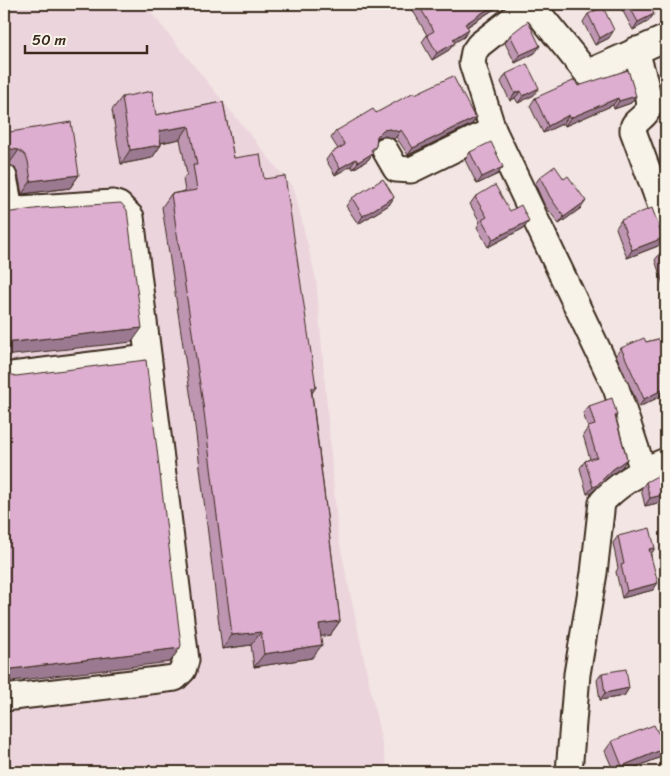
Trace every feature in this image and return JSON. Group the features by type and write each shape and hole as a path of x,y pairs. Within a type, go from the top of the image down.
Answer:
{"street":[{"path":"643,470 616,388 493,130 472,63 474,52 484,42 531,4 587,73 666,38"},
{"path":"636,50 649,102 646,114 634,124 633,131 666,220"},
{"path":"385,150 396,169 410,170 493,130"},
{"path":"4,178 7,210 113,203 126,210 130,218 185,665 179,675 174,678 4,698"},
{"path":"4,376 148,358"},
{"path":"569,772 577,674 594,573 602,502 609,494 643,470 666,461"}],"shaded area":[{"path":"4,4 48,4 53,9 62,4 144,4 294,189 316,279 338,536 388,772 4,772"}],"building":[{"path":"418,4 496,4 465,24 469,29 453,39 455,43 437,53 427,35 434,31"},
{"path":"628,4 649,4 654,14 638,22"},
{"path":"603,7 614,30 600,38 588,14"},
{"path":"528,21 540,46 520,55 510,35"},
{"path":"527,64 539,88 523,96 521,91 515,93 506,74"},
{"path":"628,70 636,96 619,101 618,98 570,118 569,115 548,126 535,98 575,80 578,86"},
{"path":"453,76 474,116 476,115 477,117 413,148 401,130 399,132 390,129 383,130 377,136 376,146 371,150 373,153 358,162 356,159 340,168 331,153 345,145 336,131 373,109 376,113 414,92 415,94"},
{"path":"152,91 156,115 223,102 234,158 260,154 264,179 285,176 316,387 311,388 340,621 319,624 322,645 264,654 261,632 232,635 203,404 171,194 197,190 193,165 197,165 189,126 159,131 161,145 130,150 122,97"},
{"path":"71,122 79,175 31,181 28,161 25,155 19,150 11,149 4,153 4,133"},
{"path":"491,142 503,167 482,177 470,152"},
{"path":"555,166 564,179 568,176 586,201 564,217 550,197 540,177"},
{"path":"383,179 394,197 363,216 352,198"},
{"path":"495,185 510,211 521,205 529,221 493,239 482,220 487,217 475,197"},
{"path":"121,203 127,210 142,328 4,343 4,213 42,208"},
{"path":"652,208 663,238 632,250 621,220"},
{"path":"666,251 666,272 660,253"},
{"path":"666,337 666,375 663,376 666,388 644,399 621,348 644,338 646,342"},
{"path":"146,360 180,648 4,670 4,373 16,376"},
{"path":"612,398 627,459 593,487 585,461 597,457 588,427 595,425 589,406"},
{"path":"659,475 660,478 666,476 666,494 650,498 646,482"},
{"path":"650,528 655,548 649,549 658,583 627,591 621,565 624,564 618,536"},
{"path":"626,669 629,688 605,693 602,673"},
{"path":"654,725 658,733 666,728 666,748 622,766 612,741"}]}
